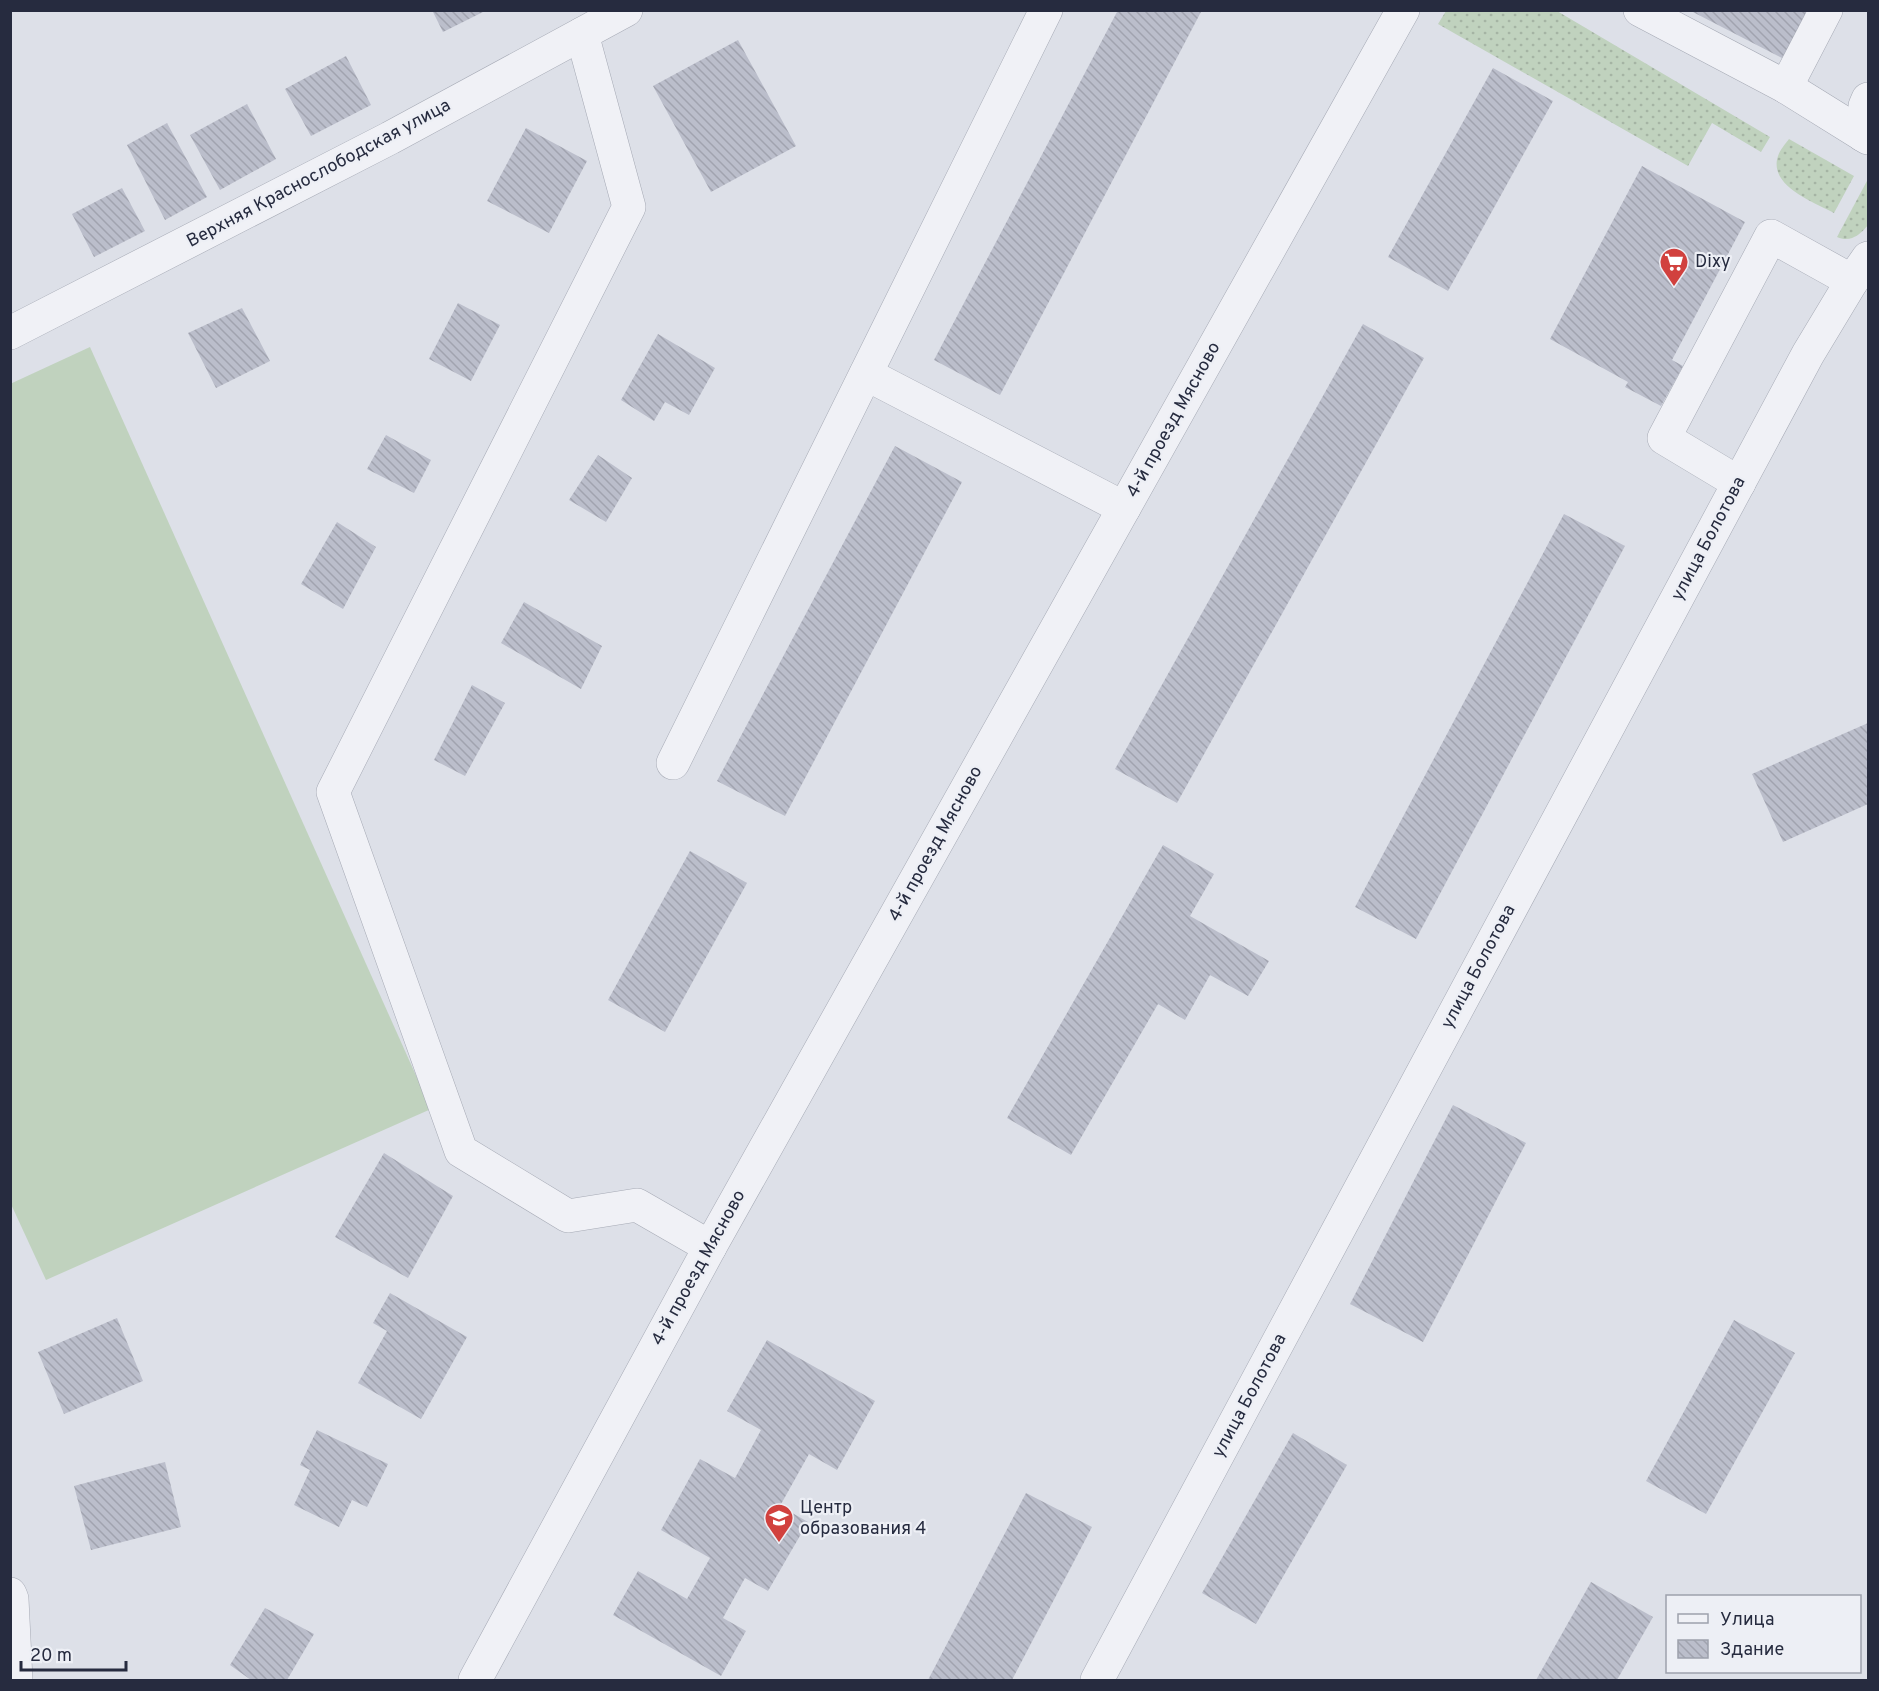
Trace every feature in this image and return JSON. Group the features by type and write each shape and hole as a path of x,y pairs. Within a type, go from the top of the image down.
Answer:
{"street":[{"name":"Верхняя Краснослободская улица","path":"10,333 380,144 626,10"},
{"path":"673,764 1046,10"},
{"name":"4-й проезд Мясново","path":"475,1680 710,1246 1403,10"},
{"path":"1640,10 1786,87 1866,136"},
{"path":"1786,87 1826,10"},
{"path":"582,34 629,207 333,792 461,1151 568,1215 637,1204 710,1246"},
{"path":"1866,136 1865,106 1869,99"},
{"path":"1739,483 1664,438 1772,236 1861,269"},
{"name":"улица Болотова","path":"1097,1680 1808,354 1861,269"},
{"path":"866,374 1124,508"},
{"path":"10,1594 16,1680"}],"green space":[{"path":"1446,11 1557,11 1770,137 1761,152 1712,123 1688,166 1438,24"},
{"path":"1789,139 1854,176 1834,213 1795,192 1780,176 1777,167 1778,156"},
{"path":"1868,179 1868,225 1854,237 1842,239 1837,237"},
{"path":"90,347 431,1109 46,1280 10,1202 10,384"}],"building":[{"path":"432,10 487,10 443,32"},
{"path":"1118,10 1202,10 1000,395 934,360"},
{"path":"1689,10 1811,10 1786,60"},
{"path":"738,40 796,146 711,192 653,86"},
{"path":"346,56 371,105 311,136 285,89"},
{"path":"1493,68 1553,101 1448,291 1388,257"},
{"path":"247,104 276,159 220,190 190,135"},
{"path":"167,123 207,197 165,220 127,145"},
{"path":"526,128 587,161 549,233 487,201"},
{"path":"1642,166 1745,222 1672,360 1683,366 1661,406 1625,387 1628,382 1550,339"},
{"path":"122,188 145,231 94,257 72,214"},
{"path":"458,303 500,325 471,381 429,359"},
{"path":"242,308 270,361 216,388 188,333"},
{"path":"1363,324 1424,358 1177,803 1115,769"},
{"path":"658,334 715,368 689,415 665,402 654,421 621,400"},
{"path":"386,435 431,460 414,493 367,469"},
{"path":"895,446 962,482 785,816 717,781"},
{"path":"598,455 632,478 606,522 569,500"},
{"path":"1564,514 1625,546 1416,939 1355,907"},
{"path":"337,522 376,547 343,609 301,584"},
{"path":"524,602 602,646 581,689 501,643"},
{"path":"472,685 505,703 465,776 434,760"},
{"path":"1868,723 1868,804 1783,842 1752,774"},
{"path":"1163,845 1214,874 1190,916 1269,961 1248,996 1210,975 1185,1020 1158,1004 1071,1155 1007,1118"},
{"path":"690,851 747,883 665,1032 608,1000"},
{"path":"1453,1105 1526,1143 1423,1342 1350,1304"},
{"path":"384,1153 453,1196 408,1278 335,1237"},
{"path":"390,1293 467,1337 421,1419 358,1383 387,1331 373,1323"},
{"path":"117,1318 143,1381 64,1414 38,1352"},
{"path":"1734,1320 1795,1353 1706,1514 1646,1481"},
{"path":"767,1340 875,1401 837,1470 809,1454 780,1506 808,1522 768,1591 745,1578 723,1618 746,1631 721,1676 613,1615 638,1571 687,1599 710,1558 661,1530 700,1459 735,1478 761,1430 727,1411"},
{"path":"317,1430 388,1464 367,1507 352,1500 339,1527 294,1505 310,1470 300,1465"},
{"path":"1293,1433 1347,1465 1256,1624 1202,1593"},
{"path":"165,1462 181,1527 91,1550 74,1486"},
{"path":"1026,1493 1092,1527 1012,1680 928,1680"},
{"path":"1591,1582 1653,1617 1617,1680 1536,1680"},
{"path":"265,1608 314,1634 287,1680 251,1680 230,1665"}],"place":[{"name":"Dixy","path":"1674,288"},
{"name":"Центр образования 4","path":"779,1544"}]}
